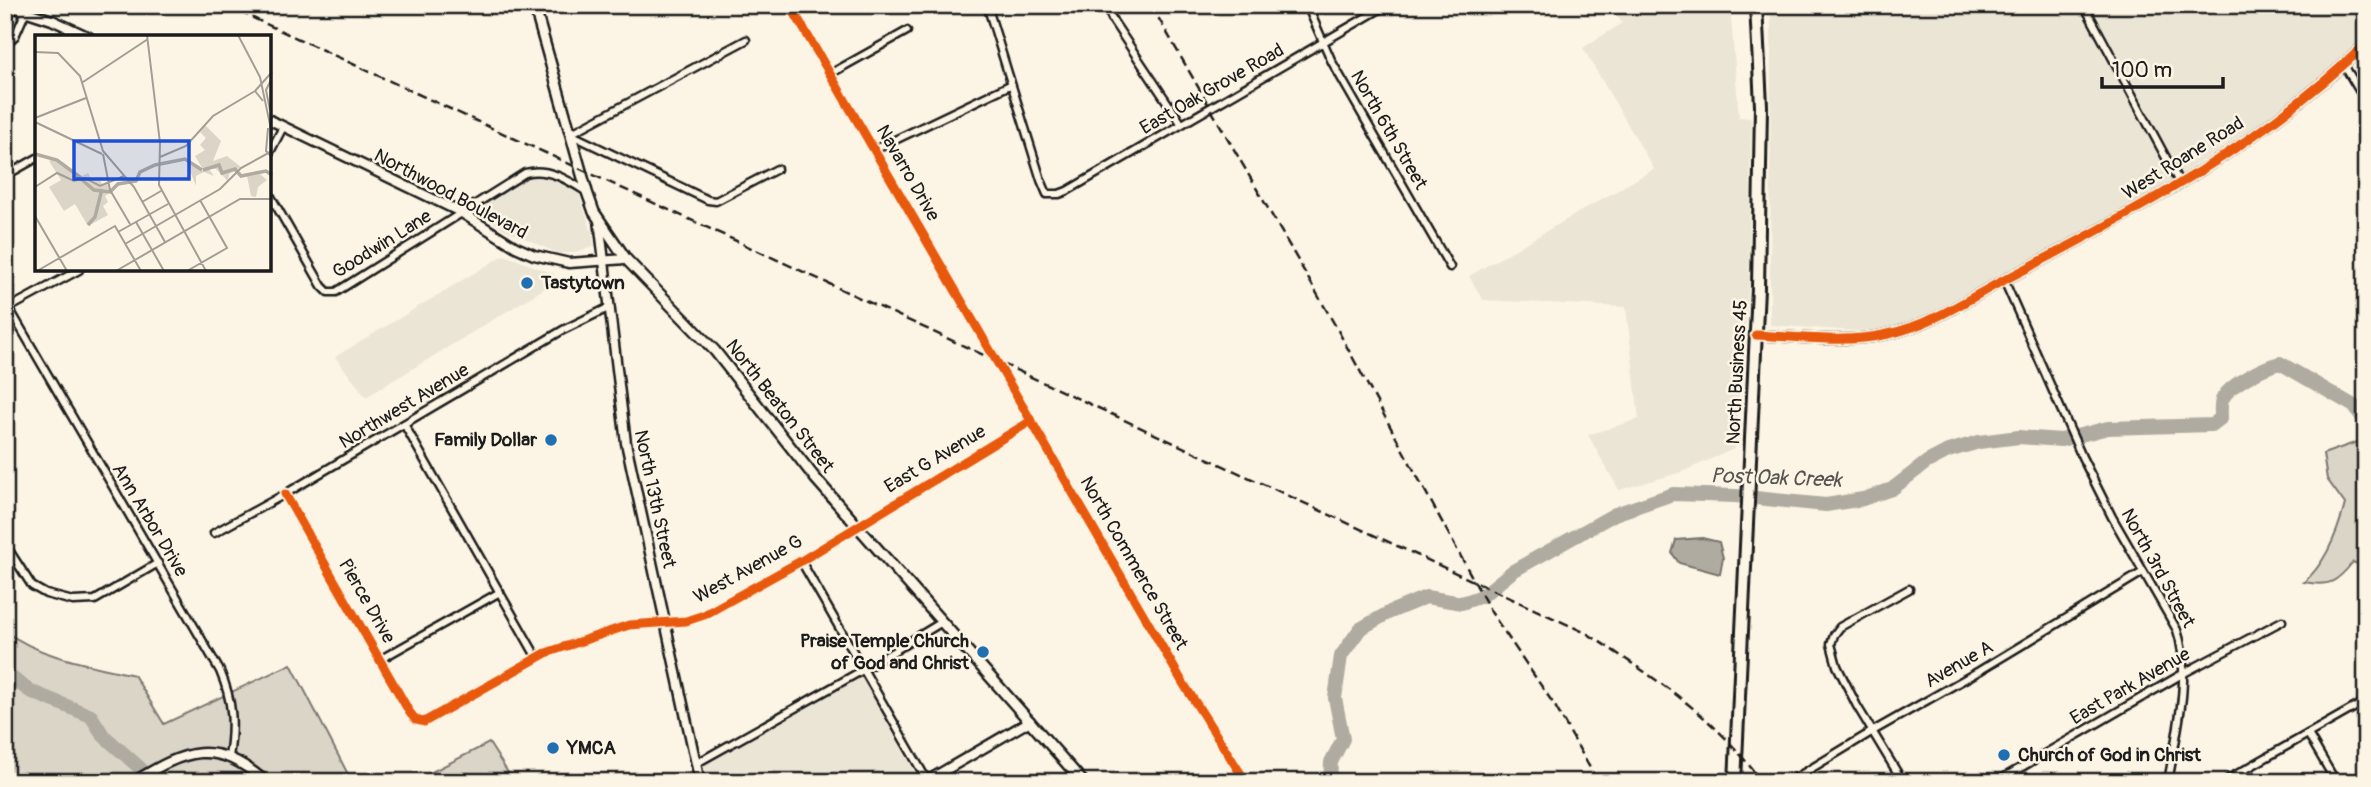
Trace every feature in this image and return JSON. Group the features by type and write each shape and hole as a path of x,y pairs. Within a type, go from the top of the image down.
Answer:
{"main road":[{"name":"North Business 45","path":"1735,782 1756,335 1761,106 1756,5"},
{"name":"North Beaton Street","path":"535,8 587,192 598,219 626,259 715,351 815,478 1083,782"}],"street":[{"path":"6,5 84,35"},
{"path":"535,8 545,5"},
{"name":"Navarro Drive","path":"790,5 995,359"},
{"path":"874,150 1010,85 987,5"},
{"path":"1106,5 1113,21 1181,123"},
{"name":"North 6th Street","path":"1307,5 1332,62 1450,268"},
{"name":"East Oak Grove Road","path":"1010,85 1043,187 1051,195 1067,191 1387,5"},
{"path":"2084,5 2179,182"},
{"path":"5,45 15,37 26,11"},
{"path":"830,74 907,31"},
{"path":"570,134 746,40"},
{"name":"West Roane Road","path":"1756,335 1848,339 1888,334 1930,321 2104,229 2179,182 2292,108 2366,44"},
{"path":"2344,65 2366,102"},
{"name":"Northwood Boulevard","path":"271,121 462,213 516,247 534,255 585,264 626,259"},
{"path":"271,150 283,127"},
{"path":"570,134 708,200 716,201 777,169"},
{"path":"5,176 35,159"},
{"name":"Goodwin Lane","path":"271,197 321,286 328,292 336,292 525,173 537,170 570,181 587,192"},
{"name":"North 13th Street","path":"598,219 626,443 700,782"},
{"path":"7,309 77,271"},
{"name":"North 3rd Street","path":"2004,280 2082,457 2182,643 2184,673 2168,782"},
{"name":"Northwest Avenue","path":"214,533 285,495 563,330 610,306"},
{"name":"Ann Arbor Drive","path":"7,309 220,671 231,699 233,731 229,758"},
{"name":"North Commerce Street","path":"995,359 1183,683 1246,782"},
{"name":"East G Avenue","path":"857,527 1031,421"},
{"path":"404,424 537,658"},
{"name":"Pierce Drive","path":"285,495 410,713 421,722"},
{"name":"West Avenue G","path":"421,722 432,719 537,658 566,645 629,625 687,621 704,615 857,527"},
{"path":"5,544 32,586 46,594 73,601 94,600 158,563"},
{"path":"801,561 927,781 1030,721"},
{"name":"Avenue A","path":"1789,782 2143,572"},
{"path":"1903,782 1837,666 1831,644 1840,627 1909,589"},
{"path":"381,659 500,592"},
{"name":"East Park Avenue","path":"1996,782 2184,673 2282,621"},
{"path":"696,763 863,670 942,622"},
{"path":"2223,782 2366,701"},
{"path":"2308,734 2336,782"},
{"path":"133,782 157,767 188,754 208,753 244,765 266,782"}],"shaded area":[{"path":"1609,5 1730,5 1739,117 1751,118 1749,284 1734,449 1682,472 1619,490 1588,435 1639,419 1626,307 1483,300 1469,276 1654,169 1583,48 1622,23"},
{"path":"1771,5 2366,5 2366,36 2303,95 2149,195 2060,246 1914,320 1882,329 1856,331 1770,325"},
{"path":"554,169 574,179 594,246 572,253 557,253 504,229 465,204 520,170"},
{"path":"504,255 554,274 547,287 366,397 335,357"},
{"path":"2366,439 2366,568 2353,562 2332,581 2320,584 2304,582 2312,575 2330,546 2345,504 2327,479 2323,454"},
{"path":"1702,538 1719,542 1723,558 1720,574 1679,563 1672,553 1676,540"},
{"path":"5,631 50,654 134,675 164,724 291,664 352,782 5,782"},
{"path":"861,676 918,778 912,782 707,782 704,764"},
{"path":"489,743 514,782 412,782"}],"waterway":[{"name":"Post Oak Creek","path":"1330,782 1331,762 1343,739 1335,698 1341,656 1360,629 1390,612 1426,597 1462,603 1482,596 1513,571 1615,514 1673,494 1735,496 1826,505 1863,499 1892,489 1927,462 1948,451 1979,442 2019,437 2061,440 2108,428 2212,425 2221,418 2222,400 2231,388 2265,368 2280,363 2354,406 2366,422"},
{"name":"Post Oak Creek","path":"5,673 30,691 91,716 103,735 140,768"}],"railway":[{"path":"225,5 1588,634 1682,699 1725,737 1761,782"},
{"path":"1151,5 1335,325 1491,612 1555,706 1598,782"}],"cycle path":[{"path":"790,5 1183,683 1246,782"},
{"path":"1756,335 1856,339 1904,330 1935,318 2103,228 2196,174 2284,113 2366,44"},
{"path":"285,494 410,713 416,720 424,722 546,653 629,625 686,621 704,615 801,561 1031,421"}],"place":[{"name":"Tastytown","path":"527,283"},
{"name":"Family Dollar","path":"551,440"},
{"name":"Praise Temple Church of God and Christ","path":"983,652"},
{"name":"YMCA","path":"553,748"},
{"name":"Church of God in Christ","path":"2004,755"}]}
